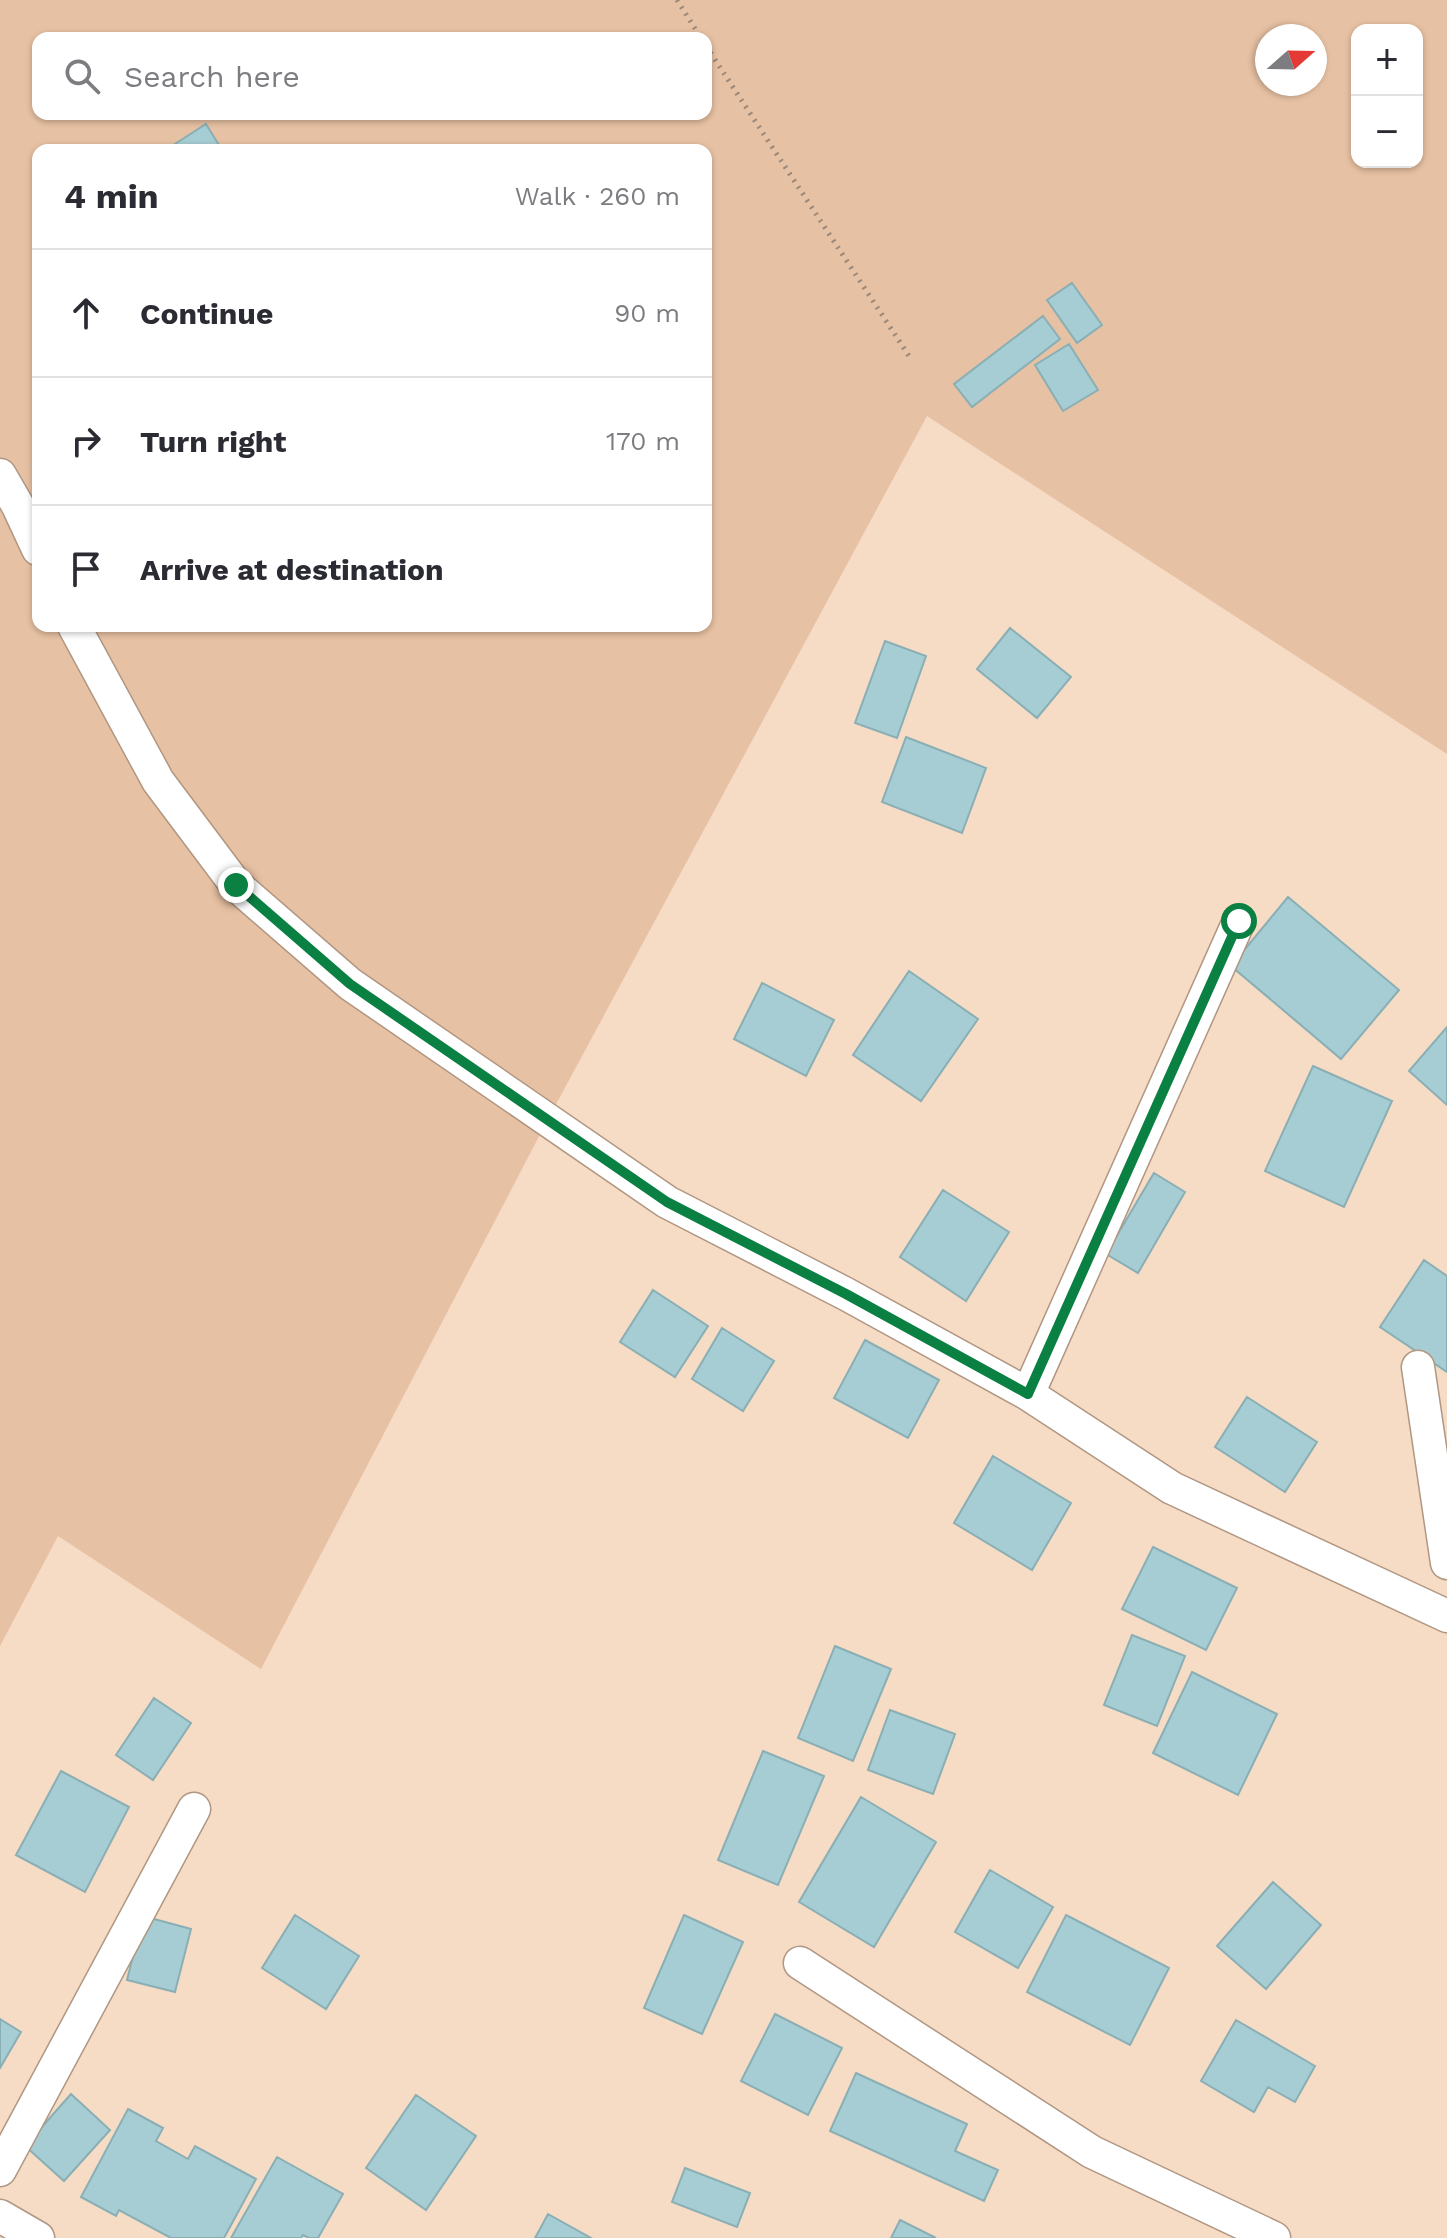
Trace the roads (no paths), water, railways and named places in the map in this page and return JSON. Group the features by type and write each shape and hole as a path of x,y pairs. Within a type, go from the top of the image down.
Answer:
{"street":[{"path":"0,475 32,536"},
{"path":"77,632 158,781 236,885 350,984 667,1202 846,1294 1028,1394 1172,1488 1447,1616"},
{"path":"1028,1394 1239,921"},
{"path":"1418,1367 1447,1563"},
{"path":"0,2170 194,1809"},
{"path":"800,1963 1092,2152 1274,2238"},
{"path":"0,2216 38,2238"}]}
